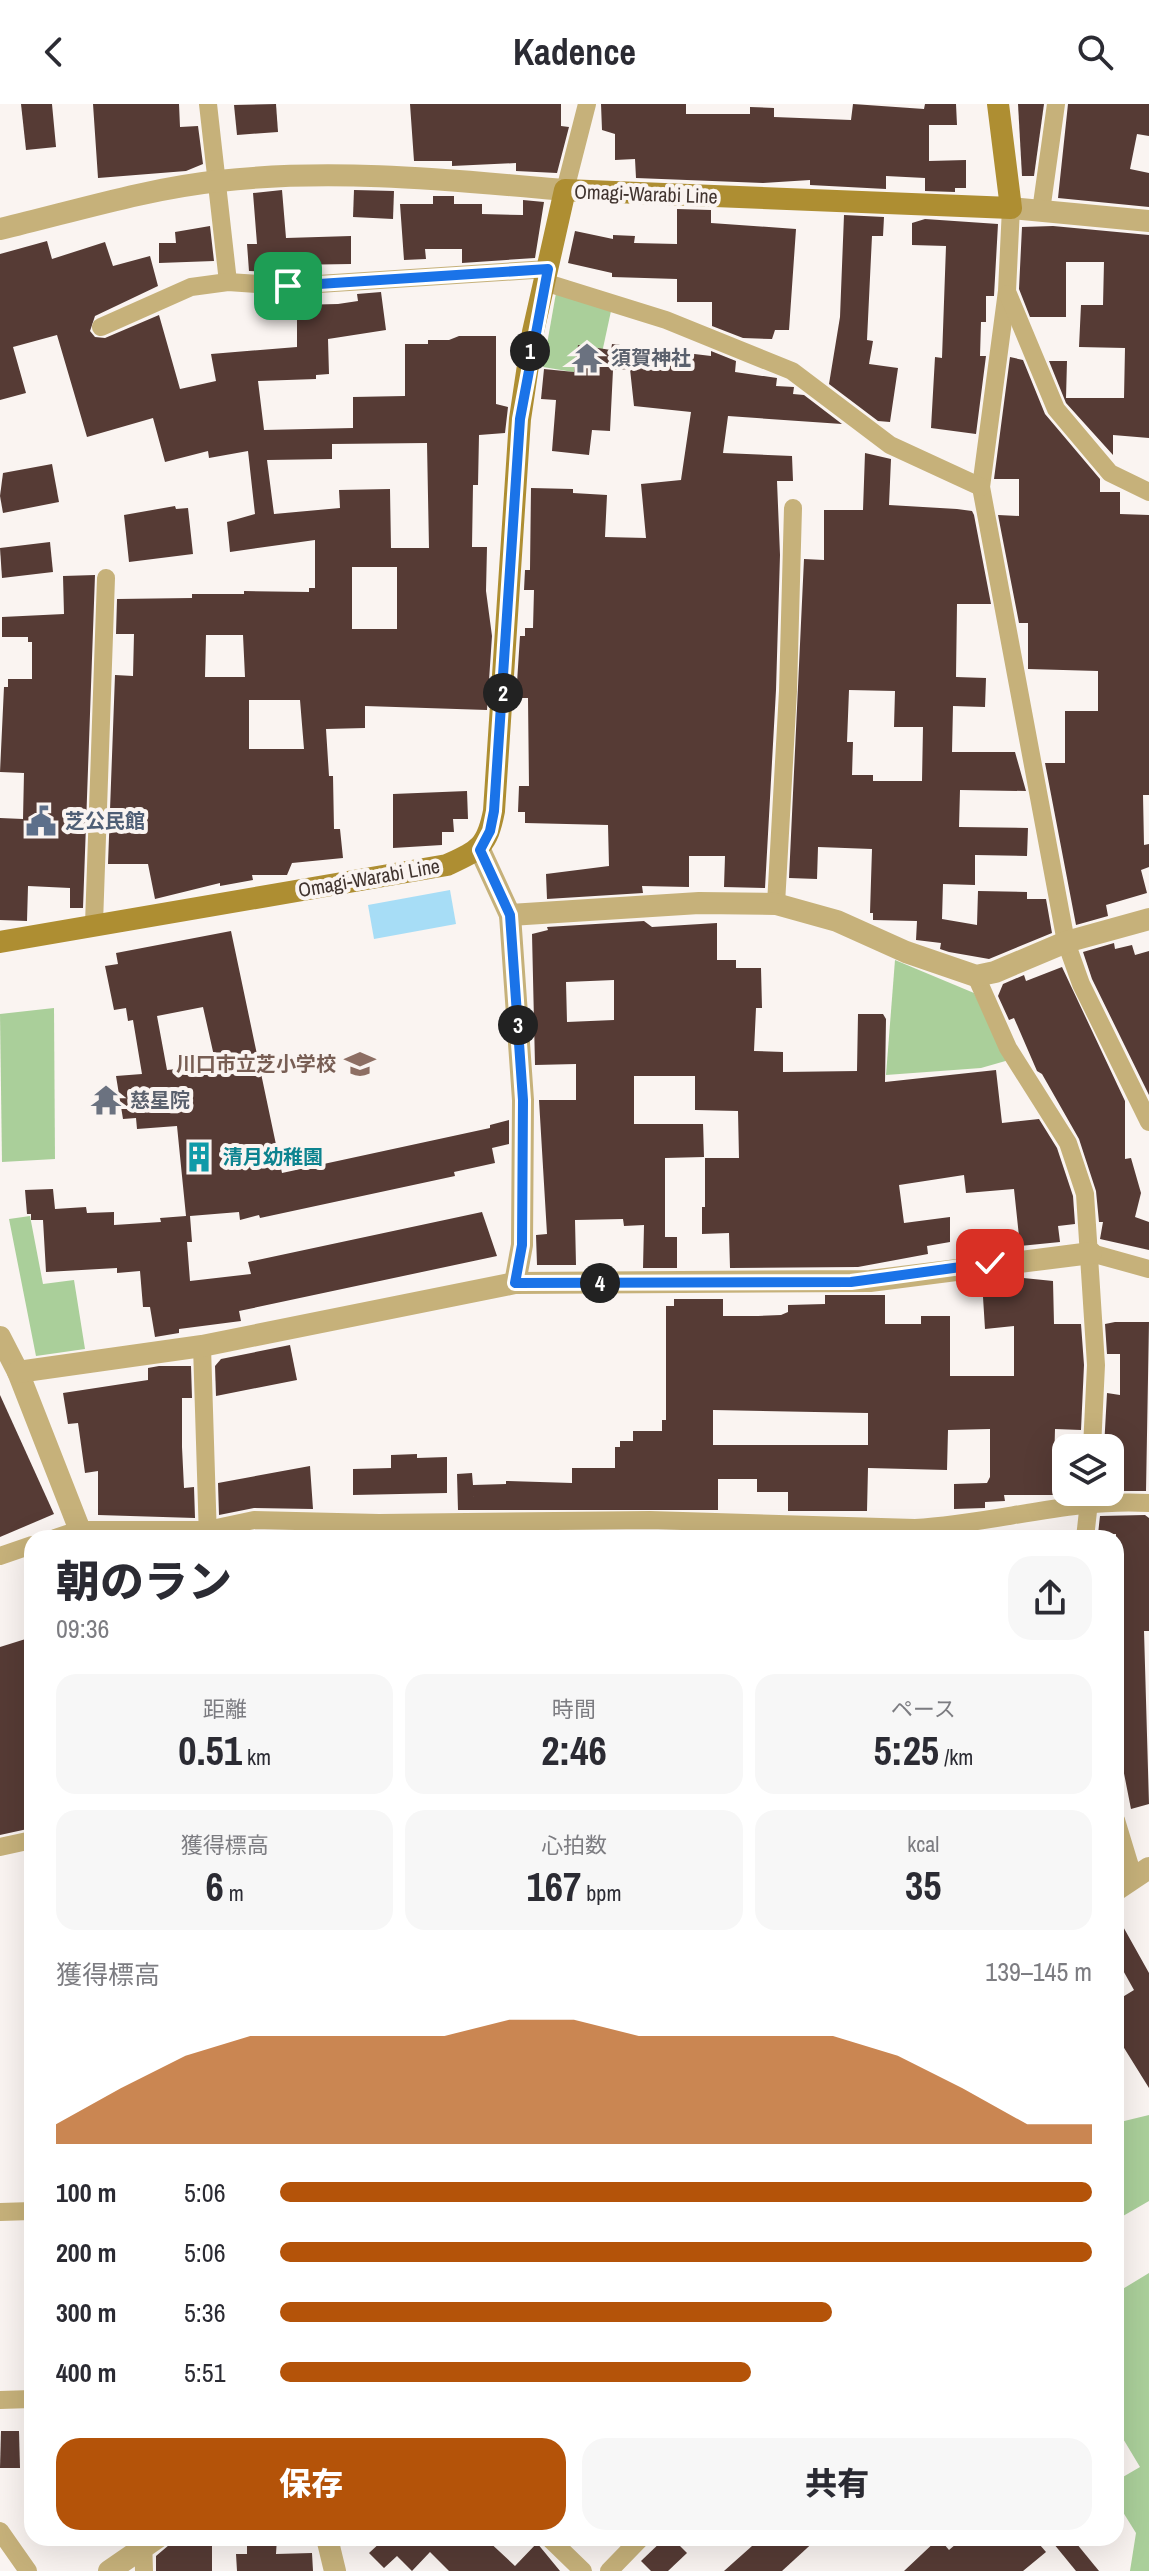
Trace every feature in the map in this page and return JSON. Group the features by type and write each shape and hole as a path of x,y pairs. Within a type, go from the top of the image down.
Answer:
{"main road":[{"path":"998,104 1011,208"},
{"name":"Omagi-Warabi Line","path":"0,942 447,865 480,850 490,831 494,811 520,419 565,190 1011,208"}],"street":[{"path":"208,104 228,282"},
{"path":"0,229 165,189 284,175 373,176 565,190 587,104"},
{"path":"1041,211 1056,104"},
{"path":"1149,221 1011,208 1007,291 981,487 1066,942 1081,984 1149,1122"},
{"path":"101,327 191,287 228,282 288,286 546,276 792,371 890,445 981,487"},
{"path":"1007,291 1056,409 1110,473 1149,492"},
{"path":"776,904 788,691 793,508"},
{"path":"94,924 106,578"},
{"path":"480,850 510,915 523,1100 522,1245 515,1283"},
{"path":"510,915 699,903 776,904 837,921 906,952 976,976 995,972 1066,942 1149,919"},
{"path":"976,976 1008,1048 1068,1143 1085,1194 1096,1365 1093,1434"},
{"path":"18,1372 202,1346 515,1283 870,1281 1091,1253 1149,1269"},
{"path":"0,1337 18,1372 79,1530"},
{"path":"202,1346 207,1530"},
{"path":"1124,1501 1149,1503"},
{"path":"821,1530 951,1526 1052,1505"},
{"path":"1086,1530 1087,1506"},
{"path":"220,1530 254,1520 369,1530"},
{"path":"405,1530 650,1520 775,1530"},
{"path":"0,1556 24,1548"},
{"path":"0,1847 24,1842"},
{"path":"1124,1847 1133,1878"},
{"path":"0,2212 24,2211"},
{"path":"0,2400 24,2399"},
{"path":"0,2531 28,2571"},
{"path":"109,2571 142,2546"},
{"path":"144,2571 147,2546"},
{"path":"329,2546 335,2571"},
{"path":"557,2546 583,2571"},
{"path":"609,2571 633,2546"}],"green space":[{"path":"556,293 611,311 597,376 543,367"},
{"path":"895,960 974,993 1009,1060 981,1068 886,1075"},
{"path":"54,1008 55,1159 2,1162 0,1014"},
{"path":"30,1216 43,1284 74,1280 85,1349 36,1356 9,1219"},
{"path":"1149,2115 1149,2201 1124,2215 1124,2121"},
{"path":"1149,2273 1149,2571 1130,2571 1136,2533 1124,2514 1124,2476 1140,2467 1124,2440 1124,2288"}],"water":[{"path":"450,890 456,924 374,939 368,905"}],"building":[{"path":"21,104 52,104 56,147 26,150"},
{"path":"93,104 179,104 180,127 198,126 203,164 186,171 98,178"},
{"path":"276,104 278,132 237,135 234,105"},
{"path":"410,104 561,104 561,126 569,127 557,173 516,171 516,163 452,166 452,161 414,161"},
{"path":"601,104 686,104 686,114 750,114 750,107 774,108 774,117 851,120 853,104 924,109 925,104 956,104 957,125 929,125 929,161 966,160 966,188 955,188 955,192 925,191 925,178 886,176 886,189 810,185 810,180 763,183 636,178 635,159 615,160 615,134 602,130"},
{"path":"1018,104 1044,104 1034,176 1022,176"},
{"path":"1068,104 1149,104 1149,136 1137,134 1130,169 1149,173 1149,207 1058,198"},
{"path":"282,190 286,238 351,236 351,264 289,265 289,272 249,271 247,244 257,244 253,193"},
{"path":"354,190 394,191 393,219 353,217"},
{"path":"433,196 454,196 454,204 482,204 482,214 523,215 523,200 544,202 535,258 462,263 462,249 425,249 426,259 404,260 400,204 433,204"},
{"path":"677,209 711,210 711,223 796,229 789,330 775,330 772,339 743,338 712,326 712,302 677,302 677,279 612,277 612,273 568,263 575,231 613,239 613,235 635,236 634,243 677,244"},
{"path":"844,215 884,217 883,236 872,236 867,340 873,341 869,364 898,368 890,422 878,421 829,384 840,317"},
{"path":"925,219 998,224 994,296 986,296 986,322 981,322 980,356 986,356 976,434 931,428 935,357 942,358 946,246 912,245 912,223"},
{"path":"210,226 214,261 159,263 159,243 176,243 175,232"},
{"path":"1053,226 1149,235 1149,438 1113,435 1113,455 1066,403 1049,361 1067,361 1066,398 1124,398 1125,348 1079,347 1081,305 1103,305 1104,262 1066,262 1066,317 1030,317 1019,289 1022,227"},
{"path":"47,241 52,259 105,242 113,266 150,256 158,286 95,316 90,331 95,337 105,338 159,315 180,389 216,381 211,354 297,347 297,305 358,301 357,294 381,292 386,330 328,339 329,374 316,375 316,379 258,381 264,430 353,428 353,397 405,396 405,344 428,344 428,340 449,340 459,336 496,336 496,404 508,407 505,433 479,435 478,485 473,485 472,547 487,547 486,591 492,636 487,710 365,706 365,728 326,729 329,776 333,776 334,829 340,829 343,858 292,863 287,875 252,875 253,880 220,886 220,883 155,899 148,864 108,864 115,675 133,676 134,634 116,634 117,599 192,598 192,594 244,594 244,591 309,592 309,588 315,588 315,540 230,552 227,522 255,514 248,451 209,458 208,451 165,462 153,418 87,437 57,335 13,347 26,393 0,400 0,254","holes":["427,443 429,548 391,548 390,489 339,490 340,508 274,514 267,460 332,459 332,444","352,567 397,567 397,629 352,629","206,635 243,635 245,677 205,677","249,700 300,700 304,749 249,749"]},
{"path":"612,344 711,356 711,351 736,361 735,372 777,378 776,386 794,387 793,394 804,395 842,424 728,416 723,453 792,456 793,481 777,481 780,555 765,888 724,887 725,856 689,856 689,887 642,886 643,893 547,899 546,874 609,866 608,825 525,823 525,812 518,812 519,786 529,786 528,698 516,698 520,636 525,636 525,628 533,628 534,590 524,590 525,570 530,570 531,488 573,489 573,493 607,495 605,537 646,538 641,484 681,480 691,412 634,406 630,369 613,370 610,431 592,430 589,455 552,451 556,400 541,399 544,369 574,372 578,345 611,350"},
{"path":"1010,357 1023,360 1045,414 1100,479 1100,492 1120,492 1120,514 1149,515 1149,795 1143,795 1144,845 1149,844 1149,867 1141,870 1147,893 1106,905 1108,916 1076,925 1045,763 1065,763 1065,711 1098,711 1098,671 1028,669 1028,623 1019,623 998,515 1019,516 1019,479 994,479"},
{"path":"865,453 891,459 889,505 957,509 972,511 974,515 991,604 957,604 956,677 986,678 985,707 953,706 952,752 1015,752 1026,791 960,790 959,827 1028,828 1027,856 975,855 975,885 943,884 942,919 977,925 978,891 1027,892 1027,899 1046,899 1052,933 989,959 940,949 941,943 916,940 917,921 873,920 873,913 870,913 872,849 818,847 817,879 789,878 804,559 824,560 824,510 863,510","holes":["849,690 895,691 894,727 923,727 922,781 873,781 873,775 852,775 853,742 847,742"]},
{"path":"52,464 59,502 3,513 0,496 3,473"},
{"path":"175,506 176,509 188,508 193,554 129,562 124,515"},
{"path":"50,542 53,572 2,578 0,548"},
{"path":"95,575 83,908 70,908 70,888 28,886 27,921 0,920 0,818 23,819 24,773 0,772 4,687 8,687 8,679 32,679 32,642 28,642 28,637 2,637 2,617 64,614 63,576"},
{"path":"467,791 468,819 453,819 454,832 442,832 442,845 393,848 393,794"},
{"path":"644,921 652,927 717,923 717,960 736,960 736,968 761,968 762,1008 756,1008 754,1051 783,1052 783,1072 857,1071 858,1014 883,1014 886,1019 885,1082 996,1070 1002,1123 1039,1119 1057,1148 1073,1196 1075,1224 1058,1226 1060,1242 1020,1246 1014,1189 966,1193 964,1175 899,1185 904,1223 950,1217 950,1242 927,1246 928,1254 858,1267 730,1268 729,1233 702,1234 702,1207 705,1207 705,1158 739,1158 738,1111 695,1110 695,1076 634,1076 634,1124 703,1124 704,1157 665,1158 665,1237 677,1237 677,1268 643,1268 644,1225 624,1226 623,1219 575,1220 576,1265 537,1265 536,1235 547,1234 539,1100 576,1100 576,1064 535,1065 532,934 548,930 547,927","holes":["614,980 614,1020 567,1022 566,982"]},
{"path":"231,931 282,1173 490,1128 490,1125 509,1120 509,1144 492,1148 495,1163 454,1172 455,1176 260,1218 259,1215 240,1220 239,1212 190,1216 192,1242 187,1242 190,1281 251,1274 248,1262 482,1212 497,1256 239,1311 241,1321 179,1329 179,1333 155,1337 150,1307 143,1307 140,1271 117,1273 117,1268 46,1272 43,1220 31,1220 31,1214 27,1214 25,1190 53,1189 55,1209 86,1207 87,1213 114,1212 114,1225 161,1222 160,1218 186,1216 177,1126 137,1129 136,1118 123,1119 116,1076 142,1074 133,1020 128,1021 126,1008 114,1010 105,966 118,964 116,953","holes":["203,1007 216,1065 167,1070 157,1016"]},
{"path":"1114,943 1115,949 1132,945 1135,955 1149,951 1149,1095 1092,979 1083,952"},
{"path":"1062,967 1125,1101 1125,1159 1131,1158 1141,1193 1135,1217 1149,1222 1149,1250 1100,1239 1103,1222 1099,1222 1096,1191 1079,1139 1042,1074 1037,1071 1014,1018 1009,1020 998,996 1003,984 1024,975 1026,981"},
{"path":"1014,1277 1053,1281 1054,1324 1081,1324 1084,1365 1081,1430 1055,1429 1055,1434 1052,1434 1052,1495 1004,1495 1005,1501 985,1502 985,1508 954,1509 954,1484 987,1483 990,1477 990,1429 948,1430 947,1470 868,1468 867,1511 788,1511 788,1492 757,1492 757,1479 718,1479 718,1510 458,1510 457,1474 472,1473 473,1485 506,1484 506,1481 572,1483 572,1468 615,1468 615,1447 620,1447 620,1441 633,1441 633,1431 662,1431 662,1420 666,1420 666,1306 674,1306 674,1299 723,1299 723,1316 758,1316 781,1315 788,1312 788,1305 825,1304 825,1295 885,1295 885,1324 921,1324 921,1316 950,1316 950,1376 1014,1376 1014,1326 985,1329 982,1281","holes":["713,1410 868,1413 868,1445 713,1445"]},
{"path":"1149,1322 1146,1491 1124,1491 1124,1434 1105,1434 1107,1393 1120,1395 1120,1354 1107,1354 1105,1324"},
{"path":"290,1345 297,1380 216,1396 215,1366 221,1359"},
{"path":"191,1366 192,1398 182,1398 182,1447 184,1488 194,1487 195,1518 98,1515 98,1471 85,1473 78,1423 68,1424 63,1393 148,1380 148,1368"},
{"path":"0,1395 54,1514 0,1537"},
{"path":"417,1454 417,1458 447,1457 447,1493 353,1495 353,1469 391,1468 391,1455"},
{"path":"310,1466 313,1509 254,1508 219,1515 218,1483"},
{"path":"1145,1515 1149,1518 1149,1631 1144,1631 1149,1804 1131,1809 1124,1773 1124,1530 1098,1530 1100,1516"},
{"path":"24,1640 24,1830 0,1835 0,1647"},
{"path":"1124,1928 1149,1973 1149,2088 1124,2048 1124,1996 1134,1990 1124,1972"},
{"path":"1,2431 19,2431 20,2468 0,2468"},
{"path":"168,2546 212,2546 212,2571 156,2571 156,2556"},
{"path":"247,2546 276,2546 276,2554 312,2553 313,2571 237,2571 236,2554 247,2554"},
{"path":"377,2546 494,2546 515,2566 534,2546 539,2546 560,2571 449,2571 430,2552 412,2571 397,2556 384,2568 369,2553"},
{"path":"657,2546 680,2546 687,2553 668,2571 651,2571 641,2561"},
{"path":"752,2546 809,2546 782,2571 724,2571"},
{"path":"931,2546 946,2546 949,2550 954,2546 1041,2546 1046,2552 1023,2571 904,2571"},
{"path":"1056,2546 1079,2546 1099,2571 1076,2571"}],"place":[{"name":"須賀神社","path":"587,358"},
{"name":"芝公民館","path":"41,821"},
{"name":"川口市立芝小学校","path":"360,1064"},
{"name":"慈星院","path":"106,1100"},
{"name":"清月幼稚園","path":"199,1157"}],"route":[{"path":"288,286 548,269 523,390 510,538 506,652 494,811 490,831 480,850 510,915 523,1100 522,1245 515,1283 851,1282 889,1280 990,1263"}]}
